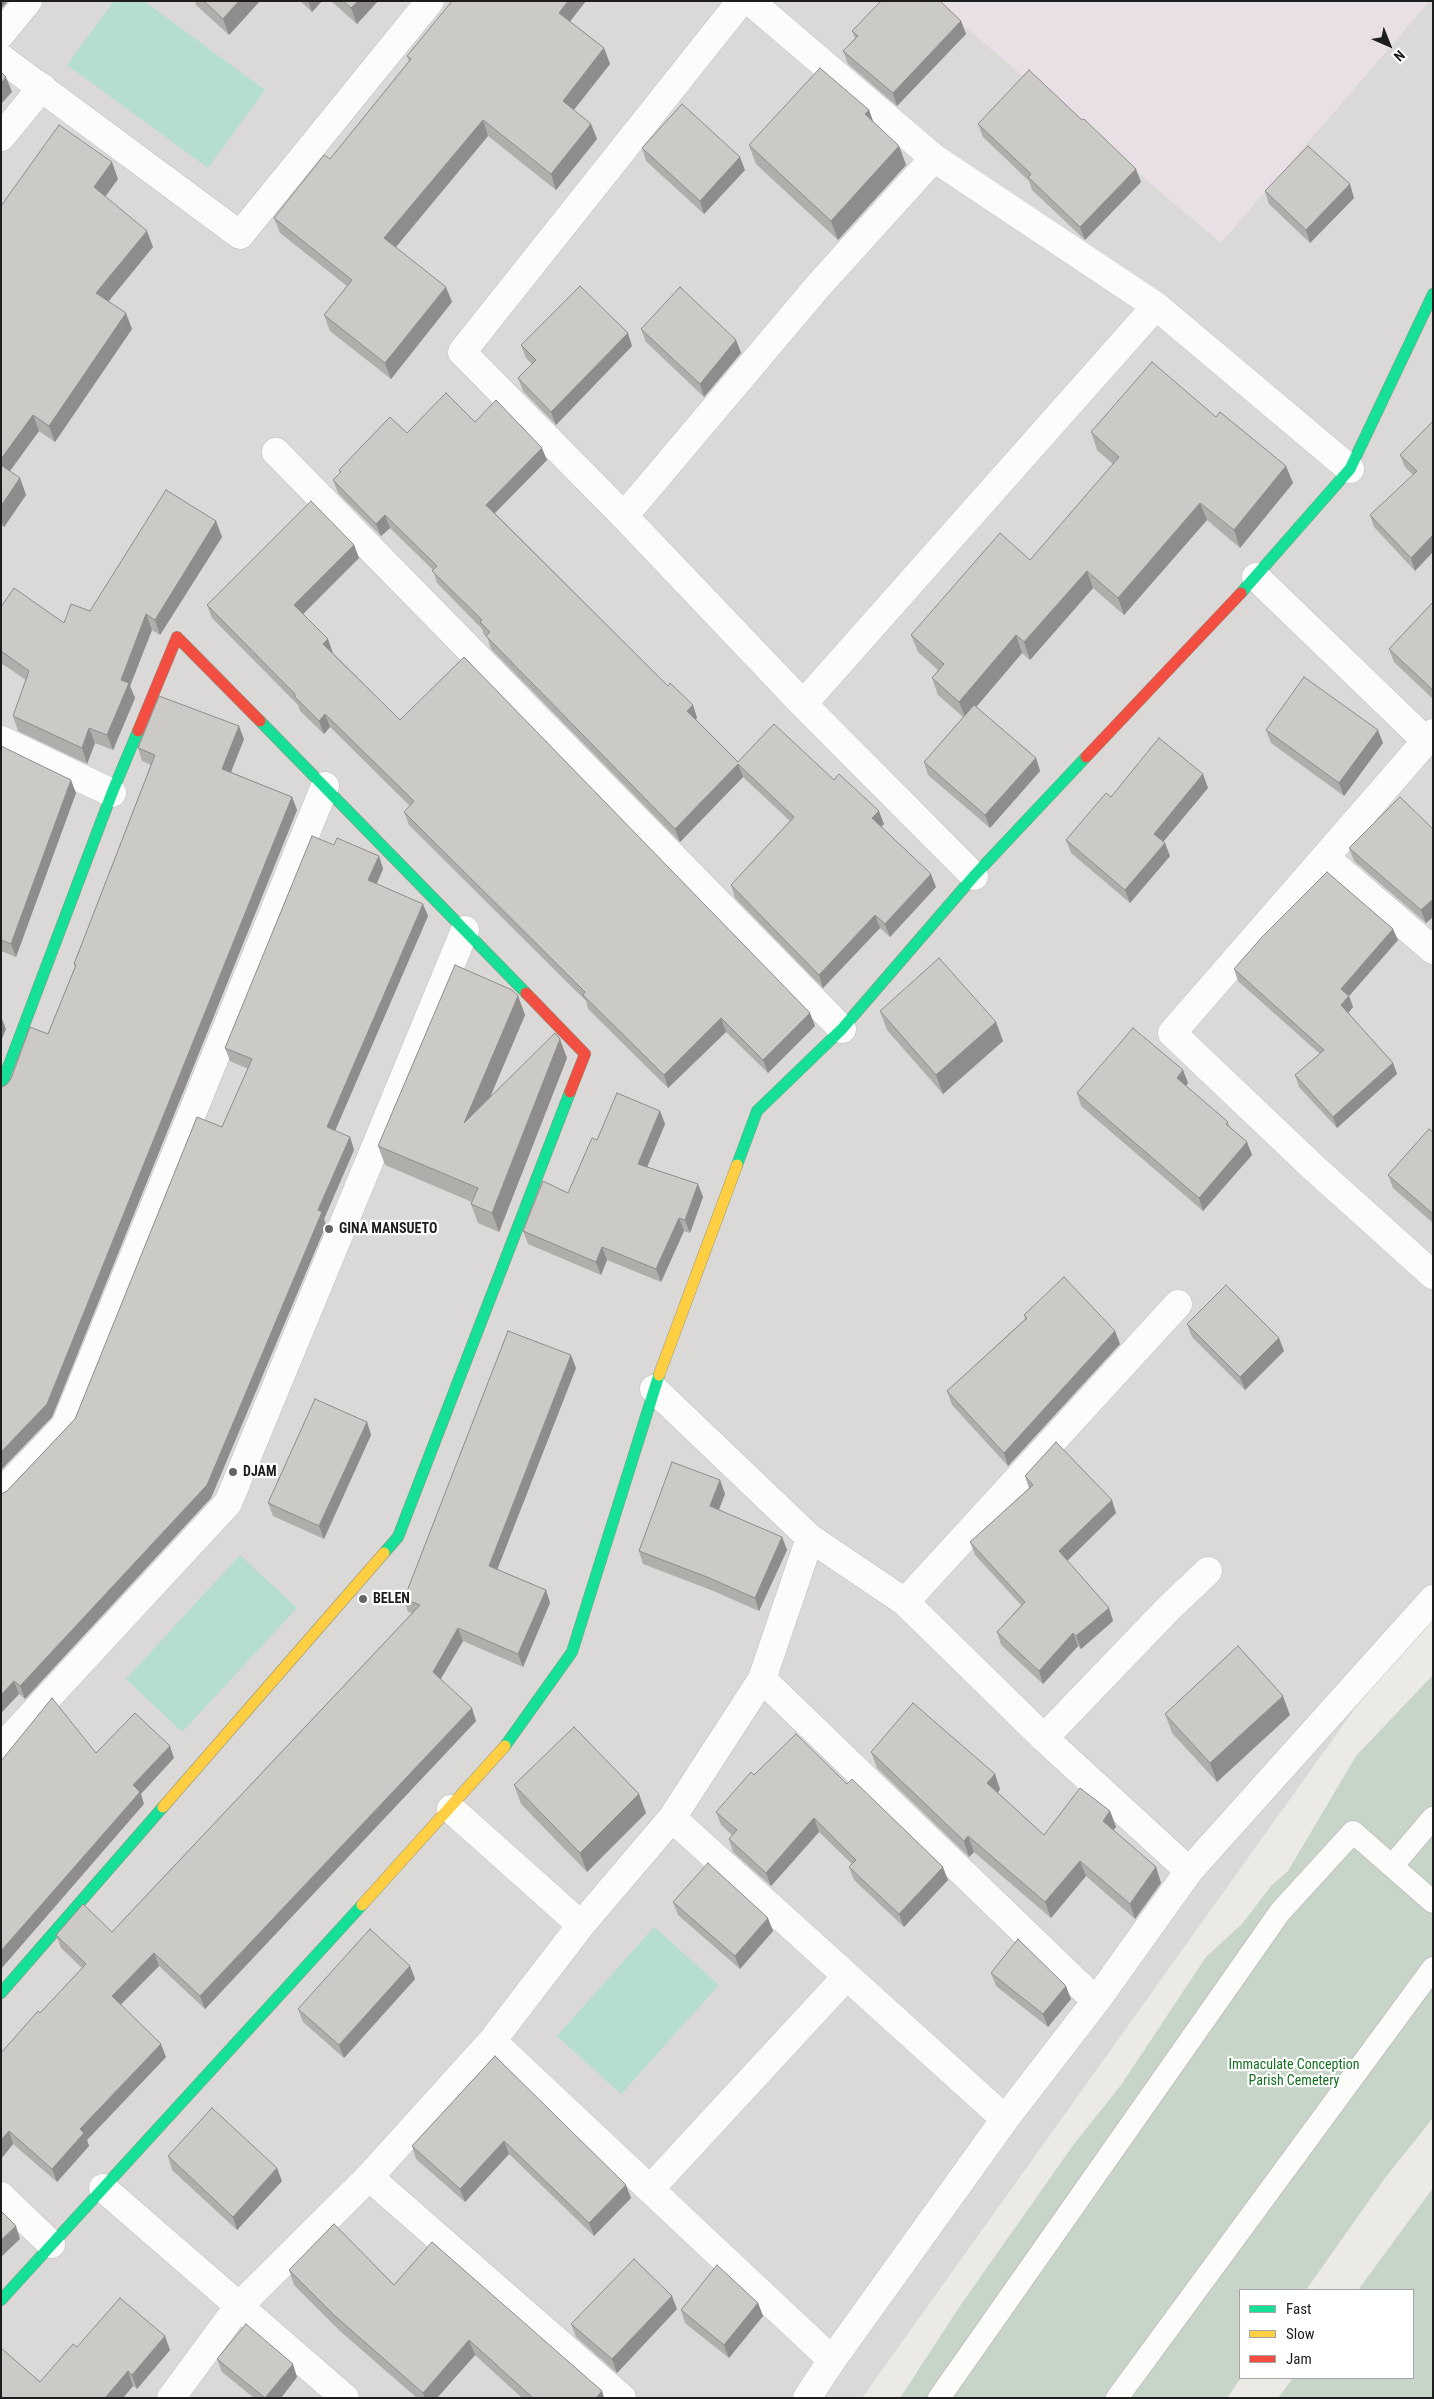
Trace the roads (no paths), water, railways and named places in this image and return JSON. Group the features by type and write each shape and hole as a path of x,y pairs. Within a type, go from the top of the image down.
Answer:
{"street":[{"path":"1,34 28,1"},
{"path":"1,58 240,235 430,1"},
{"path":"741,1 462,352 624,516 803,704 974,876"},
{"path":"750,1 934,158 1156,306 1350,469"},
{"path":"1,137 42,87"},
{"path":"624,516 819,285 934,158"},
{"path":"1,2300 451,1809 500,1753 572,1652 654,1389 757,1111 842,1029 974,876 1256,577 1350,469 1433,294"},
{"path":"803,704 1156,306"},
{"path":"276,452 842,1029"},
{"path":"1256,577 1429,737 1172,1033 1313,1167 1433,1275"},
{"path":"1,1086 112,793 177,637 325,786 585,1054 398,1537 1,1993"},
{"path":"1,740 112,793"},
{"path":"1,1493 65,1426 325,786"},
{"path":"1325,857 1433,950"},
{"path":"1,1748 228,1503 464,930"},
{"path":"905,1602 1178,1304"},
{"path":"654,1389 810,1538 905,1602 1044,1738 1189,1871"},
{"path":"171,2398 238,2307 369,2176 492,2040 581,1925 672,1818 762,1680 810,1538"},
{"path":"1044,1738 1208,1571"},
{"path":"807,2398 832,2360 1005,2119 1096,2001 1189,1871 1433,1599"},
{"path":"762,1680 1096,2001"},
{"path":"451,1809 581,1925"},
{"path":"672,1818 1005,2119"},
{"path":"650,2189 846,1976"},
{"path":"492,2040 832,2360"},
{"path":"369,2176 622,2398"},
{"path":"103,2188 345,2398"},
{"path":"1,2196 51,2244"}],"lane":[{"path":"1392,1866 1433,1818"},
{"path":"939,2398 1280,1912 1353,1832 1433,1902"},
{"path":"1117,2398 1433,1968"}],"place":[{"name":"GINA MANSUETO","path":"329,1229"},
{"name":"DJAM","path":"233,1472"},
{"name":"BELEN","path":"363,1599"}],"park label":[{"name":"Immaculate Conception Parish Cemetery","path":"1294,2074"}]}
